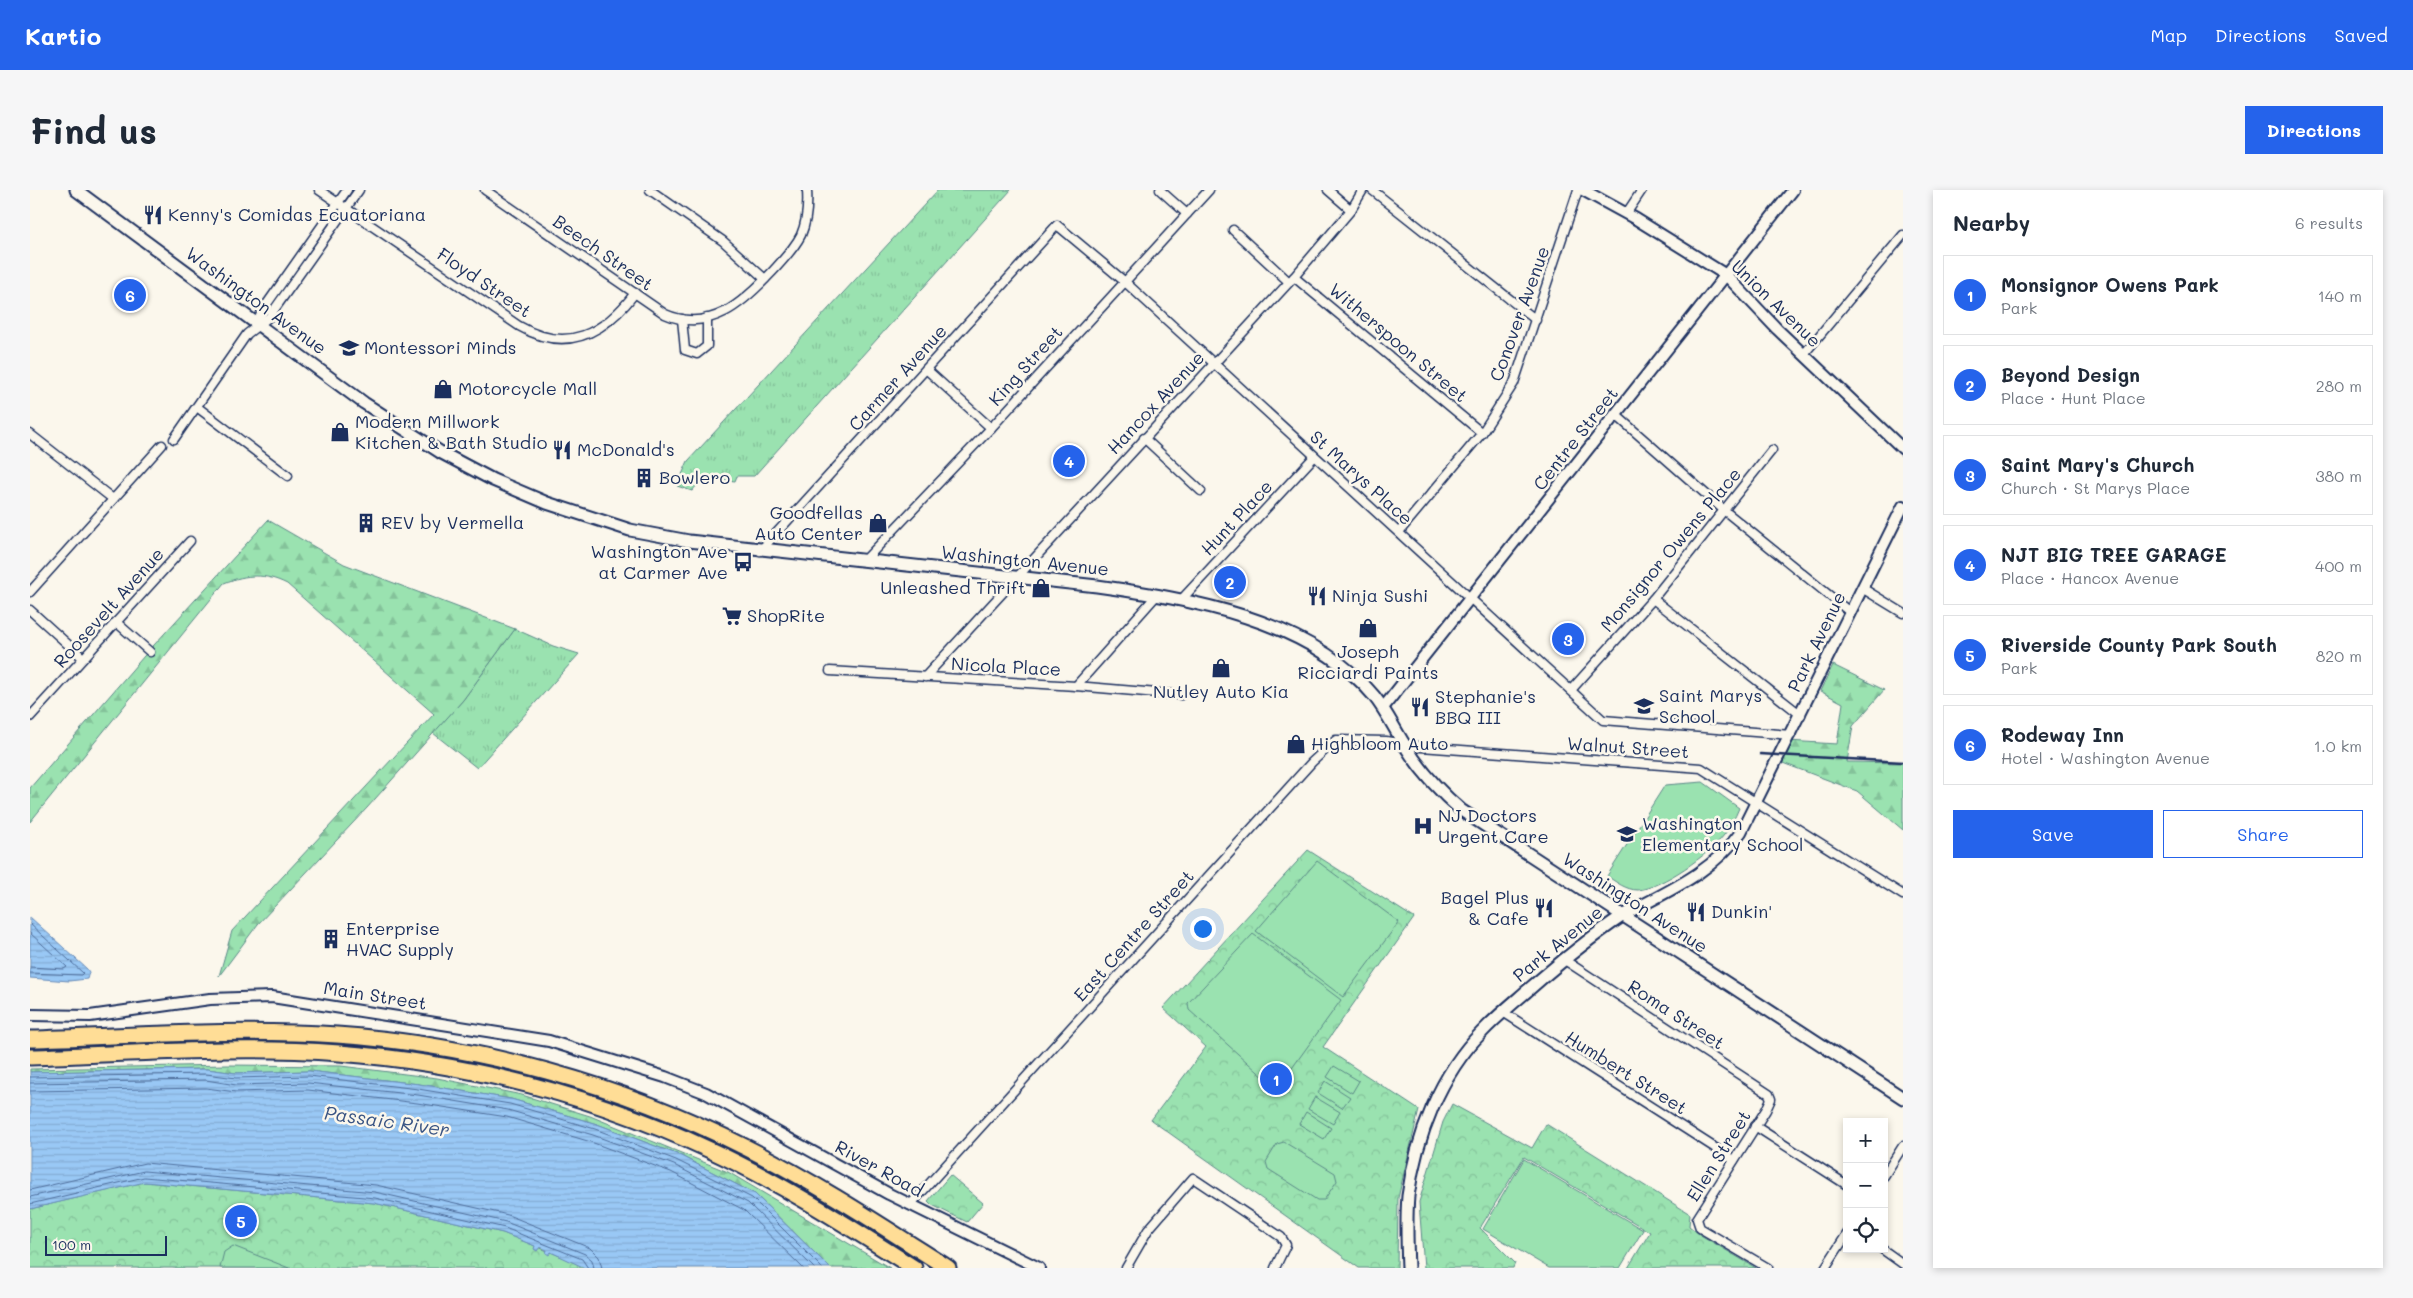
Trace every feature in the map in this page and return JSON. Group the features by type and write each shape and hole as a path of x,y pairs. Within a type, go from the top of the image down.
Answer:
{"highway":[{"path":"30,1039 249,1032 308,1033 400,1042 489,1057 586,1082 678,1116 775,1163 961,1268"},
{"path":"30,1057 249,1050 307,1051 408,1061 515,1081 630,1116 712,1151 801,1197 914,1268"},
{"path":"852,1208 948,1268"}],"main road":[{"name":"Washington Avenue","path":"76,190 401,428 440,452 497,482 556,506 630,530 689,542 1016,577 1157,595 1246,618 1308,644 1345,668 1362,683 1384,708 1404,744 1430,780 1461,810 1903,1098"},
{"name":"Park Avenue","path":"1408,1268 1408,1196 1419,1147 1427,1121 1454,1068 1482,1032 1503,1012 1563,959 1622,916"}],"street":[{"name":"Floyd Street","path":"319,190 519,326 542,336 568,339 595,331 622,311 635,294"},
{"path":"257,324 262,311 347,190"},
{"path":"174,439 247,334 269,316 358,190"},
{"name":"Beech Street","path":"485,190 665,314 682,319 707,318 719,315 739,305 765,279 784,258 800,235 808,211 807,190"},
{"path":"650,190 729,246 765,279"},
{"path":"1160,190 1186,214"},
{"name":"King Street","path":"864,561 991,428 1209,190"},
{"path":"1328,190 1350,210"},
{"name":"Hancox Avenue","path":"926,677 1292,279 1350,210 1363,190"},
{"path":"1372,190 1536,320"},
{"name":"Conover Avenue","path":"1399,532 1482,433 1514,383 1578,190"},
{"name":"Union Avenue","path":"1583,190 1726,275 1804,354 1903,449"},
{"path":"1626,214 1642,190"},
{"name":"Centre Street","path":"1384,708 1793,190"},
{"name":"St Marys Place","path":"1058,225 1124,281 1212,364 1604,720 1656,726 1791,735"},
{"name":"Carmer Avenue","path":"760,551 1058,225"},
{"name":"Witherspoon Street","path":"1233,230 1482,433"},
{"path":"1804,354 1903,235"},
{"path":"682,319 685,350 697,354 707,346 707,318"},
{"path":"926,368 991,428"},
{"path":"197,407 288,476"},
{"path":"1616,415 1725,511 1850,613"},
{"path":"30,434 113,499"},
{"path":"1144,438 1201,491"},
{"path":"30,592 162,445"},
{"name":"Monsignor Owens Place","path":"1571,690 1653,599 1772,450"},
{"name":"Hunt Place","path":"1182,600 1314,457"},
{"name":"Park Avenue","path":"1622,916 1705,870 1719,858 1741,832 1801,716 1903,506"},
{"name":"Roosevelt Avenue","path":"30,717 190,541"},
{"path":"1862,588 1903,613"},
{"path":"1076,686 1157,595"},
{"path":"1653,599 1801,716"},
{"path":"30,610 83,658"},
{"path":"116,622 150,652"},
{"name":"Nicola Place","path":"830,671 1076,686 1181,695"},
{"name":"East Centre Street","path":"910,1205 1312,762 1336,740 1404,744"},
{"name":"Walnut Street","path":"1404,744 1701,768 1903,896"},
{"name":"Roma Street","path":"1563,959 1768,1094 1771,1099"},
{"name":"Main Street","path":"30,1014 90,1016 219,998 272,997 528,1037 613,1060 706,1093"},
{"name":"Humbert Street","path":"1503,1012 1734,1160"},
{"name":"River Road","path":"706,1093 910,1205 1039,1268"},
{"name":"Ellen Street","path":"1768,1268 1700,1228 1697,1224 1700,1214 1771,1099"},
{"path":"1755,1126 1843,1182"},
{"path":"1888,1170 1903,1146"},
{"path":"1126,1268 1148,1230 1193,1178 1281,1237 1286,1245 1275,1268"},
{"path":"1825,1268 1843,1240"},
{"path":"1888,1253 1903,1264"}],"green space":[{"path":"938,190 1011,190 754,476 737,476 735,481 704,477 692,491 677,486 688,461"},
{"path":"268,520 344,564 515,629 463,700 367,808 258,924 219,976 232,931 434,714 287,584 263,576 248,576 224,583 30,822 30,788 144,656"},
{"path":"515,629 553,646 579,654 477,768 433,733 463,700"},
{"path":"1833,665 1884,690 1853,726 1847,762 1903,763 1903,830 1857,791 1780,762 1788,741 1837,744 1843,703 1820,691"},
{"path":"1703,782 1739,808 1728,829 1717,843 1697,860 1672,877 1648,888 1629,889 1607,876 1665,785"},
{"path":"1308,850 1414,918 1323,1047 1419,1110 1398,1198 1397,1268 1359,1268 1151,1120 1206,1047 1163,1008"},
{"path":"1317,861 1399,922 1343,997 1256,931"},
{"path":"1253,934 1341,1000 1277,1089 1189,1010 1188,1003"},
{"path":"227,1065 341,1066 437,1078 522,1095 590,1116 728,1172 890,1268 830,1268 755,1194 679,1155 597,1124 511,1099 419,1084 309,1071 236,1073 207,1069 30,1072 30,1069"},
{"path":"1334,1066 1359,1081 1352,1093 1327,1077"},
{"path":"1325,1081 1350,1097 1342,1108 1318,1093"},
{"path":"1315,1097 1340,1112 1333,1124 1308,1109"},
{"path":"1452,1104 1532,1148 1546,1124 1690,1214 1689,1226 1756,1268 1628,1268 1650,1232 1524,1157 1480,1228 1515,1263 1513,1268 1424,1268 1419,1202 1443,1122"},
{"path":"1306,1112 1331,1128 1324,1139 1299,1124"},
{"path":"1284,1142 1335,1173 1337,1181 1324,1200 1317,1200 1268,1169 1266,1162 1277,1144"},
{"path":"1524,1159 1643,1230 1620,1268 1549,1268 1483,1229"},
{"path":"950,1175 983,1203 967,1222 932,1205 928,1201"},
{"path":"144,1182 374,1203 503,1233 580,1264 585,1268 30,1268 30,1209"},
{"path":"233,1246 289,1268 220,1268 224,1252"}],"water":[{"path":"30,917 87,969 89,972 87,979 69,981 30,978"},
{"name":"Passaic River","path":"207,1069 236,1073 309,1071 419,1084 511,1099 597,1124 679,1155 755,1194 830,1268 585,1268 551,1252 549,1255 546,1253 547,1250 540,1247 537,1251 534,1249 535,1246 503,1233 374,1203 145,1182 30,1209 30,1072"}],"railway":[{"path":"1760,754 1903,762"}],"place":[{"name":"Kenny's Comidas Ecuatoriana","path":"153,215"},
{"name":"Rodeway Inn","path":"130,295"},
{"name":"Montessori Minds","path":"349,348"},
{"name":"Motorcycle Mall","path":"443,389"},
{"name":"Modern Millwork Kitchen & Bath Studio","path":"340,432"},
{"name":"McDonald's","path":"562,450"},
{"name":"NJT BIG TREE GARAGE","path":"1069,461"},
{"name":"Bowlero","path":"644,478"},
{"name":"REV by Vermella","path":"366,523"},
{"name":"Goodfellas Auto Center","path":"878,523"},
{"name":"Washington Ave at Carmer Ave","path":"743,562"},
{"name":"Beyond Design","path":"1230,582"},
{"name":"Unleashed Thrift","path":"1041,588"},
{"name":"Ninja Sushi","path":"1317,596"},
{"name":"ShopRite","path":"732,616"},
{"name":"Joseph Ricciardi Paints","path":"1368,628"},
{"name":"Saint Mary's Church","path":"1568,639"},
{"name":"Nutley Auto Kia","path":"1221,668"},
{"name":"Saint Marys School","path":"1644,706"},
{"name":"Stephanie's BBQ III","path":"1420,707"},
{"name":"Highbloom Auto","path":"1296,744"},
{"name":"NJ Doctors Urgent Care","path":"1423,826"},
{"name":"Washington Elementary School","path":"1627,834"},
{"name":"Bagel Plus & Cafe","path":"1544,908"},
{"name":"Dunkin'","path":"1696,912"},
{"name":"Enterprise HVAC Supply","path":"331,939"},
{"name":"Monsignor Owens Park","path":"1276,1079"},
{"name":"Riverside County Park South","path":"241,1221"}]}
